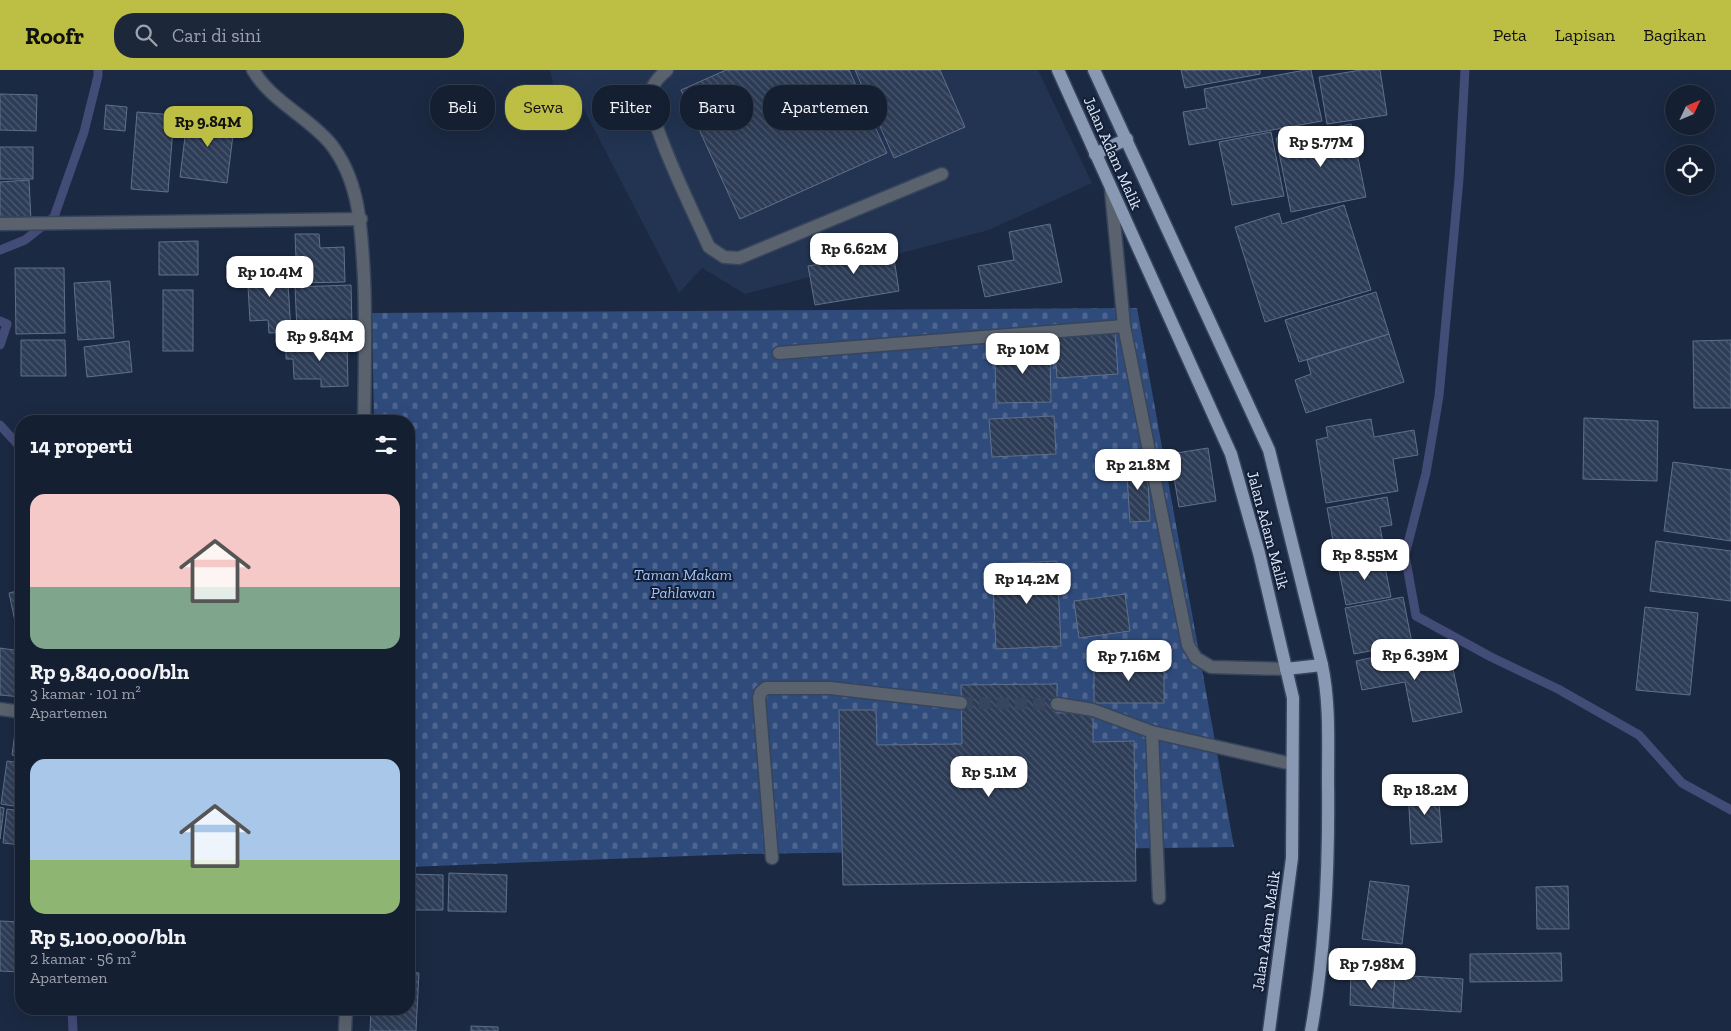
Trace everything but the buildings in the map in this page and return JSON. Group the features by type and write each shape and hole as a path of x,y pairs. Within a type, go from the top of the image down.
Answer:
{"main road":[{"name":"Jalan Adam Malik","path":"1058,70 1231,454 1259,553 1293,698 1292,858 1269,1031"},
{"name":"Jalan Adam Malik","path":"1094,70 1269,450 1322,665 1328,694 1329,838 1321,979 1312,1031"},
{"path":"1095,154 1127,139"},
{"path":"1286,669 1322,665"}],"street":[{"path":"253,70 267,89 329,142 345,165 356,197 361,219 366,326 364,415"},
{"path":"667,70 656,81 650,96 657,127 709,247 724,257 739,258 942,174"},
{"path":"1111,188 1124,326 1188,645 1196,658 1211,668 1286,669"},
{"path":"0,224 361,219"},
{"path":"780,354 1124,326"},
{"path":"772,858 759,698 761,692 766,688 830,688 961,703"},
{"path":"1057,704 1093,710 1152,732 1292,764"},
{"path":"0,709 15,711"},
{"path":"1152,732 1160,898"},
{"path":"345,1031 346,1015"}],"shaded area":[{"path":"550,70 1038,70 1092,183 989,230 745,294 702,268 679,293 595,130 670,130 670,85 592,85 592,125 582,106 582,85 553,85"}],"green space":[{"name":"Taman Makam Pahlawan","path":"1137,308 1234,847 741,854 415,867 415,415 374,415 372,313"}],"waterway":[{"path":"0,250 25,240 54,217 84,132 98,70"},
{"path":"1465,70 1459,179 1439,396 1426,473 1405,555 1416,616 1491,657 1558,689 1639,735 1682,783 1731,810"},
{"path":"0,321 7,324 0,345"},
{"path":"0,425 15,441"},
{"path":"72,1015 73,1031"}],"tunnel":[{"path":"961,703 1057,704"}]}
